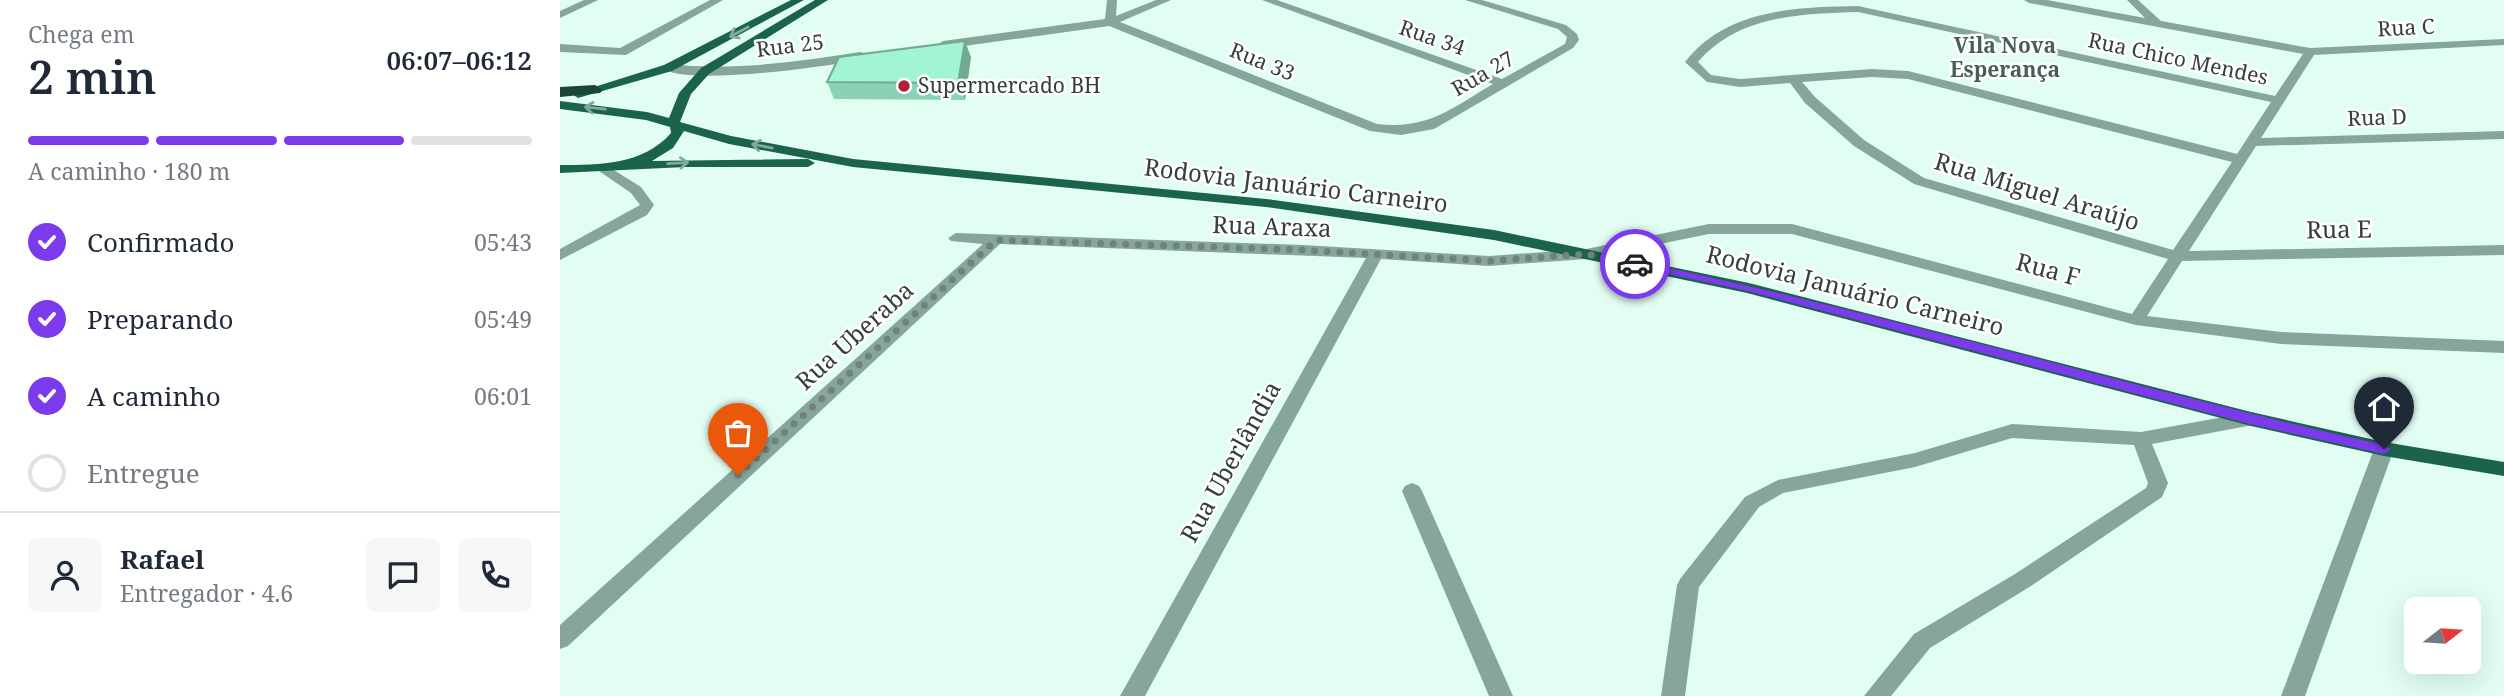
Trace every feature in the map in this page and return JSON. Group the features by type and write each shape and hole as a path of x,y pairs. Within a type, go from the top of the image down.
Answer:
{"highway":[{"path":"560,92 595,90"}],"main road":[{"path":"560,99 668,68 800,0"},
{"path":"675,124 685,93 705,71 823,0"},
{"name":"Rodovia Januário Carneiro","path":"560,105 612,110 729,140 853,163 1266,203 1493,235 1749,288 2250,419 2384,449 2504,468"},
{"name":"Rodovia Januário Carneiro","path":"607,168 652,155 671,144 678,134 675,124"},
{"name":"Rodovia Januário Carneiro","path":"560,169 685,163 853,163"},
{"path":"560,177 607,168"}],"street":[{"path":"560,15 593,0"},
{"path":"560,48 622,52 718,0"},
{"path":"1110,22 1112,0"},
{"path":"936,46 1110,22 1166,0"},
{"name":"Rua 34","path":"1267,0 1505,84"},
{"name":"Rua 27","path":"1401,131 1429,126 1569,46 1573,40 1573,36 1562,27 1470,0"},
{"path":"1858,9 1871,0"},
{"name":"Rua C","path":"2029,0 2310,52 2504,41"},
{"path":"2132,0 2159,25"},
{"name":"Rua Chico Mendes","path":"2238,159 1908,75 1872,73 1740,83 1707,78 1691,62 1701,48 1721,34 1756,19 1789,13 1858,9 2278,100"},
{"name":"Rua 33","path":"1110,22 1375,128 1401,131"},
{"path":"2136,320 2238,159 2310,52"},
{"name":"Rua 25","path":"668,68 705,71 761,70 869,55"},
{"name":"Rua Miguel Araújo","path":"1794,80 1810,100 1859,143 1919,181 2176,256"},
{"name":"Rua D","path":"2250,142 2504,135"},
{"path":"560,255 642,212 647,205 636,190 607,168"},
{"name":"Rua F","path":"1586,254 1709,229 1792,229 2136,320 2281,338 2504,347"},
{"name":"Rua Araxa","path":"956,238 1376,254 1489,261 1586,254"},
{"name":"Rua Uberaba","path":"560,639 996,240"},
{"name":"Rua E","path":"2176,256 2504,250"},
{"name":"Rua Uberlândia","path":"1132,696 1376,254"},
{"path":"1673,696 1688,585 1752,502 1778,487 1915,460 2012,431 2141,439 2250,419"},
{"path":"1876,696 1922,641 2023,580 2155,492 2158,483 2141,439"},
{"path":"2293,696 2384,449"},
{"path":"1412,491 1501,696"}],"building":[{"path":"965,41 958,83 827,82 839,57"}],"way so far":[{"path":"738,475 996,240 1303,250 1489,261 1586,254 1635,264"}],"place":[{"name":"Supermercado BH","path":"904,86"}],"district":[{"name":"Vila Nova Esperança","path":"2005,58"}],"route":[{"path":"1635,264 1749,288 2250,419 2384,449"}]}
